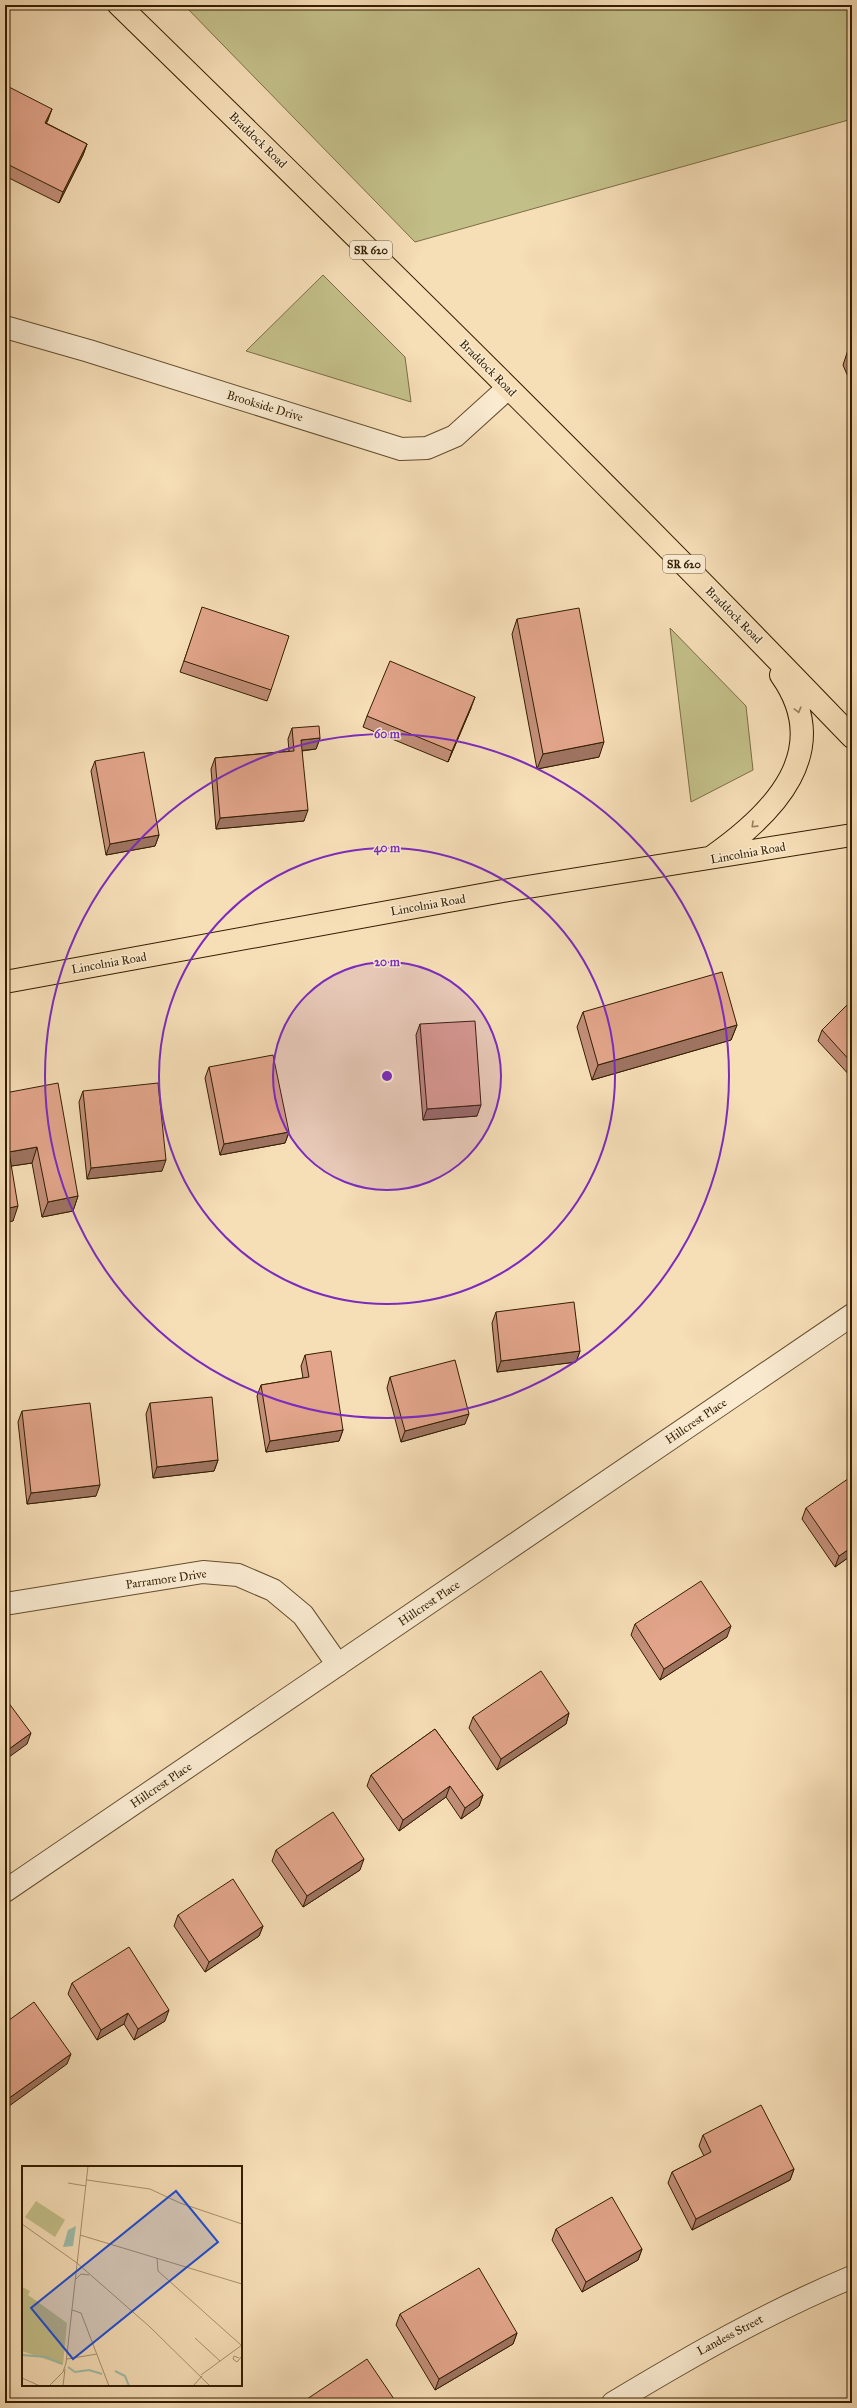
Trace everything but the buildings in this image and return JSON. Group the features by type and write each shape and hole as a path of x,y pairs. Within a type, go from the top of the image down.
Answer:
{"main road":[{"name":"Braddock Road","path":"119,5 410,289 749,629 852,736"},
{"path":"708,859 744,834 782,794 794,767 802,741 800,716 794,693 749,629"},
{"name":"Lincolnia Road","path":"5,982 503,891 852,835"}],"street":[{"name":"Brookside Drive","path":"5,327 89,351 401,449 427,448 455,436 508,388"},
{"name":"Hillcrest Place","path":"5,1891 852,1315"},
{"name":"Parramore Drive","path":"5,1604 203,1572 238,1575 273,1590 303,1615 338,1665"},
{"name":"Landess Street","path":"613,2403 698,2351 797,2300 852,2277"}],"shaded area":[{"path":"184,5 852,5 852,119 415,242"},
{"path":"323,275 405,357 411,402 246,351"},
{"path":"670,628 746,706 753,770 691,802"}]}
